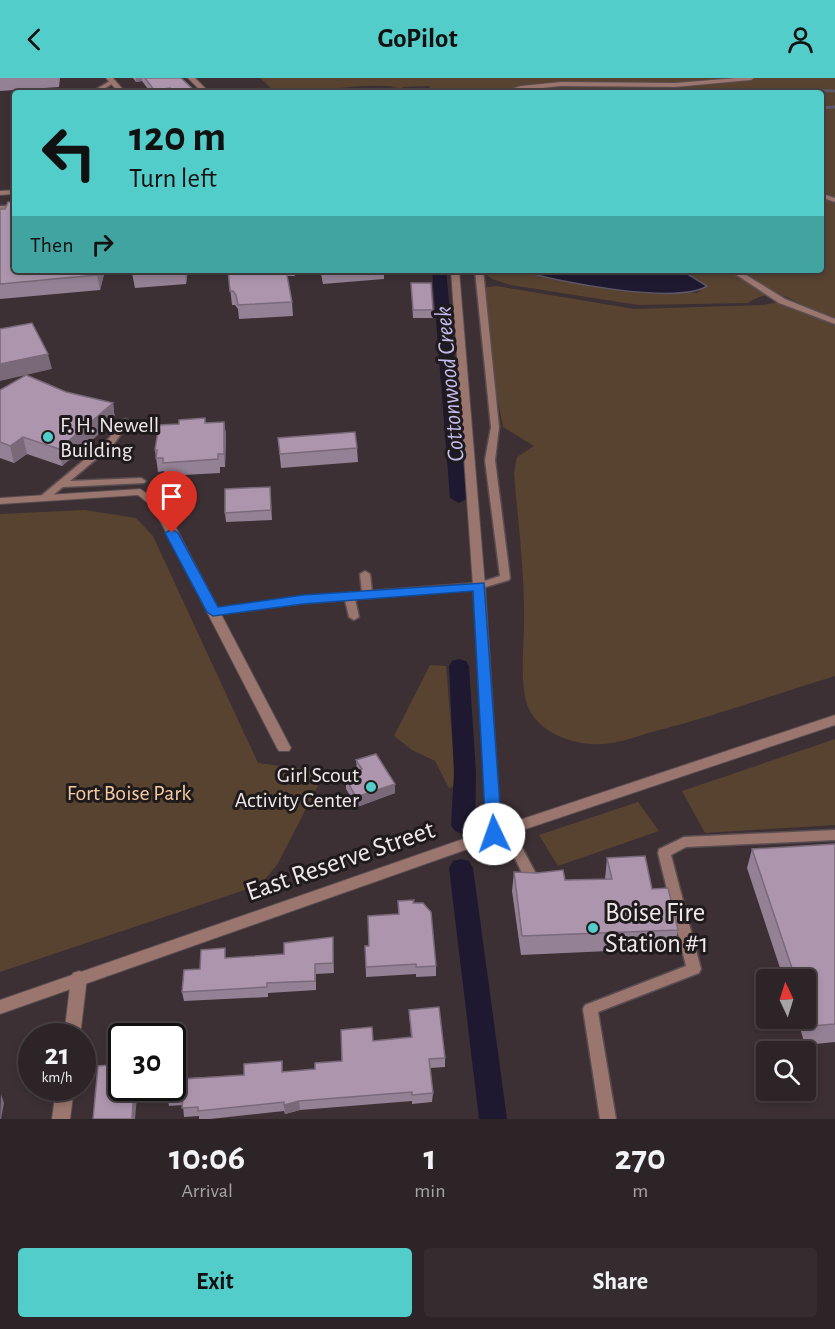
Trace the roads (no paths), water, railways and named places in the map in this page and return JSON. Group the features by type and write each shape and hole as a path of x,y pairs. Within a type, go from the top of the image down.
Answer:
{"street":[{"path":"190,78 204,90"},
{"path":"514,90 568,82 664,85 751,78"},
{"path":"455,273 468,461 500,832"},
{"path":"0,501 141,487 158,506 284,748"},
{"name":"East Reserve Street","path":"0,1007 500,832 835,720"},
{"path":"74,1023 79,978"},
{"path":"61,1119 63,1101"}],"lane":[{"path":"97,90 110,80"},
{"path":"213,612 350,595 479,586 505,578 490,460 495,427 479,273"},
{"path":"738,273 782,301 835,322"},
{"path":"45,497 110,443 126,422"},
{"path":"468,461 490,460"},
{"path":"62,484 141,487"},
{"path":"365,574 367,594"},
{"path":"350,595 354,617"},
{"path":"500,832 535,885"},
{"path":"608,1119 590,1009 694,969 664,853 684,842 835,835"}],"waterway":[{"path":"824,91 835,91"},
{"name":"Cottonwood Creek","path":"824,108 835,107"},
{"name":"Cottonwood Creek","path":"439,273 459,498"},
{"name":"Cottonwood Creek","path":"459,666 465,773 463,825"},
{"path":"461,868 493,1119"}],"place":[{"name":"F. H. Newell Building","path":"48,437"},
{"name":"Girl Scout Activity Center","path":"371,787"},
{"name":"Boise Fire Station #1","path":"593,928"}],"park label":[{"name":"Fort Boise Park","path":"129,792"}]}
